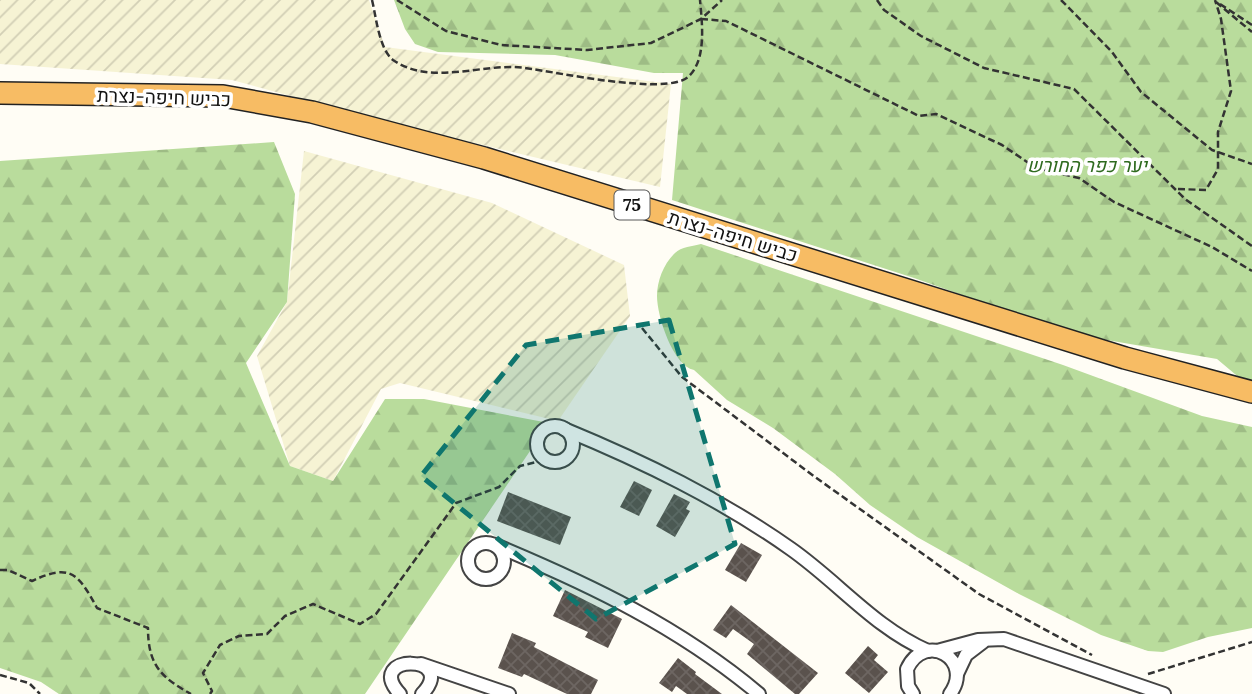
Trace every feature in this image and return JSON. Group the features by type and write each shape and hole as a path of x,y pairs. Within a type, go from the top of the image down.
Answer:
{"highway":[{"name":"כביש חיפה-נצרת","path":"0,93 223,96 312,112 484,158 1125,358 1252,392"}],"street":[{"path":"607,447 586,446 571,452 560,462 545,460 537,448 540,434 548,427 564,429 607,447 736,511 813,565 901,639 949,656 957,683"},
{"path":"564,429 573,442 571,452"},
{"path":"541,563 523,560 503,569 496,577 486,579 476,576 468,565 469,555 475,546 485,542 541,563 612,596 671,629 759,694"},
{"path":"495,545 503,553 503,569"},
{"path":"874,618 904,654 906,673 913,694"},
{"path":"950,694 957,683 966,655 975,647 997,638"},
{"path":"901,694 906,673 917,655 997,638 1019,642 1164,694"},
{"path":"400,694 393,683 396,669 410,661 509,694"},
{"path":"421,664 428,672 426,688"},
{"path":"426,688 451,674"}],"path":[{"path":"372,0 384,47 392,59 413,68 453,74 513,66 657,86 688,77 699,62 699,0"},
{"path":"397,0 446,30 523,47 587,50 651,43 701,19 722,0"},
{"path":"877,0 884,10 921,36 984,68 1074,89 1176,189 1252,246"},
{"path":"1061,0 1112,52 1141,92 1212,150 1252,164"},
{"path":"1176,189 1206,190 1218,169 1218,132 1231,91 1221,19 1214,0"},
{"path":"1214,0 1252,25"},
{"path":"1214,0 1252,32"},
{"path":"701,19 726,20 919,116 936,114 1002,145 1036,168 1079,178 1114,202 1212,247 1252,271"},
{"path":"642,328 682,377 815,477 979,594 1100,659"},
{"path":"210,694 212,691 203,673 220,645 239,636 267,634 285,616 313,604 360,624 369,619 376,614 456,503 499,487 520,466 545,460"},
{"path":"0,570 8,570 32,581 55,570 72,573 85,587 97,608 148,628 148,650 156,669 191,694"},
{"path":"1136,678 1252,642"},
{"path":"0,675 29,682 40,694"}],"highlighted area":[{"path":"669,320 735,544 596,619 421,476 526,345"}],"shaded area":[{"path":"0,0 369,0 385,47 671,84 660,187 382,121 232,80 0,64"},
{"path":"304,151 492,203 624,265 630,316 558,421 400,383 381,389 333,481 290,466 257,356 287,302"}],"green space":[{"name":"יער כפר החורש","path":"394,0 1252,0 1252,382 1242,380 1217,359 1072,334 914,278 672,200 683,73 654,73 555,55 438,52 415,44 405,29"},
{"path":"274,142 295,194 287,302 246,363 290,466 333,481 385,399 424,399 549,423 365,694 59,694 41,682 0,668 0,161"},
{"path":"701,244 1063,365 1202,416 1252,427 1252,628 1208,637 1163,652 1148,651 1101,635 1019,594 917,537 870,505 835,474 773,428 727,400 679,360 663,327 657,290 664,267 675,253"}],"building":[{"path":"634,481 652,490 639,516 620,507"},
{"path":"508,492 571,517 560,545 497,521"},
{"path":"674,494 690,502 686,509 690,511 675,537 656,526"},
{"path":"741,543 762,555 746,582 725,570"},
{"path":"565,590 622,619 608,648 585,637 588,632 553,616"},
{"path":"731,605 818,673 799,694 795,694 747,654 754,644 733,629 726,638 713,630"},
{"path":"512,633 536,643 534,647 598,680 591,694 567,694 524,674 522,677 498,668"},
{"path":"868,646 878,655 874,660 888,672 869,693 845,673"},
{"path":"678,658 722,694 687,694 676,686 672,692 659,683"}]}
